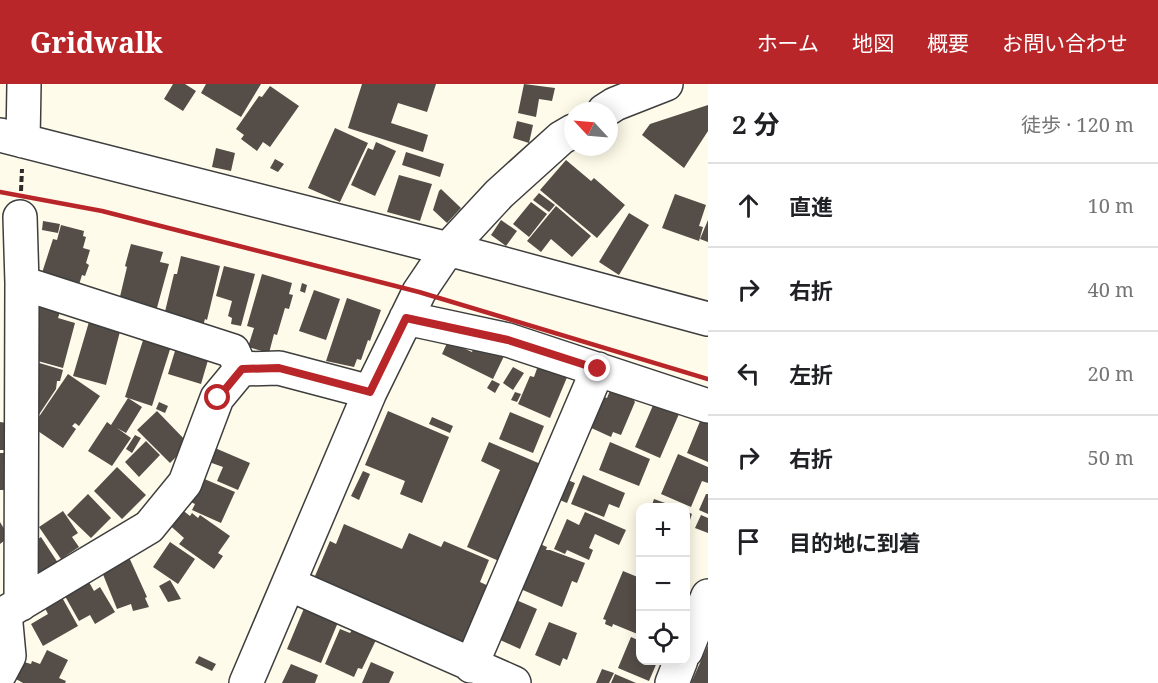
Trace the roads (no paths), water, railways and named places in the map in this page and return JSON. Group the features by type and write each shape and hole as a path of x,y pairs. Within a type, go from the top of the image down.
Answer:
{"street":[{"path":"24,84 11,138 448,249 708,319"},
{"path":"618,103 664,84"},
{"path":"246,683 370,392 419,292 448,249 499,194 564,136"},
{"path":"0,672 9,656 8,610 22,283 20,217"},
{"path":"22,283 233,351 242,369"},
{"path":"406,318 508,340 708,406"},
{"path":"8,610 148,527 185,483 218,398 242,369 279,368 370,392"},
{"path":"471,666 598,369"},
{"path":"289,584 514,683"},
{"path":"690,641 708,596"},
{"path":"672,683 679,665"}],"railway":[{"path":"0,192 102,211 419,292 708,379"}]}
